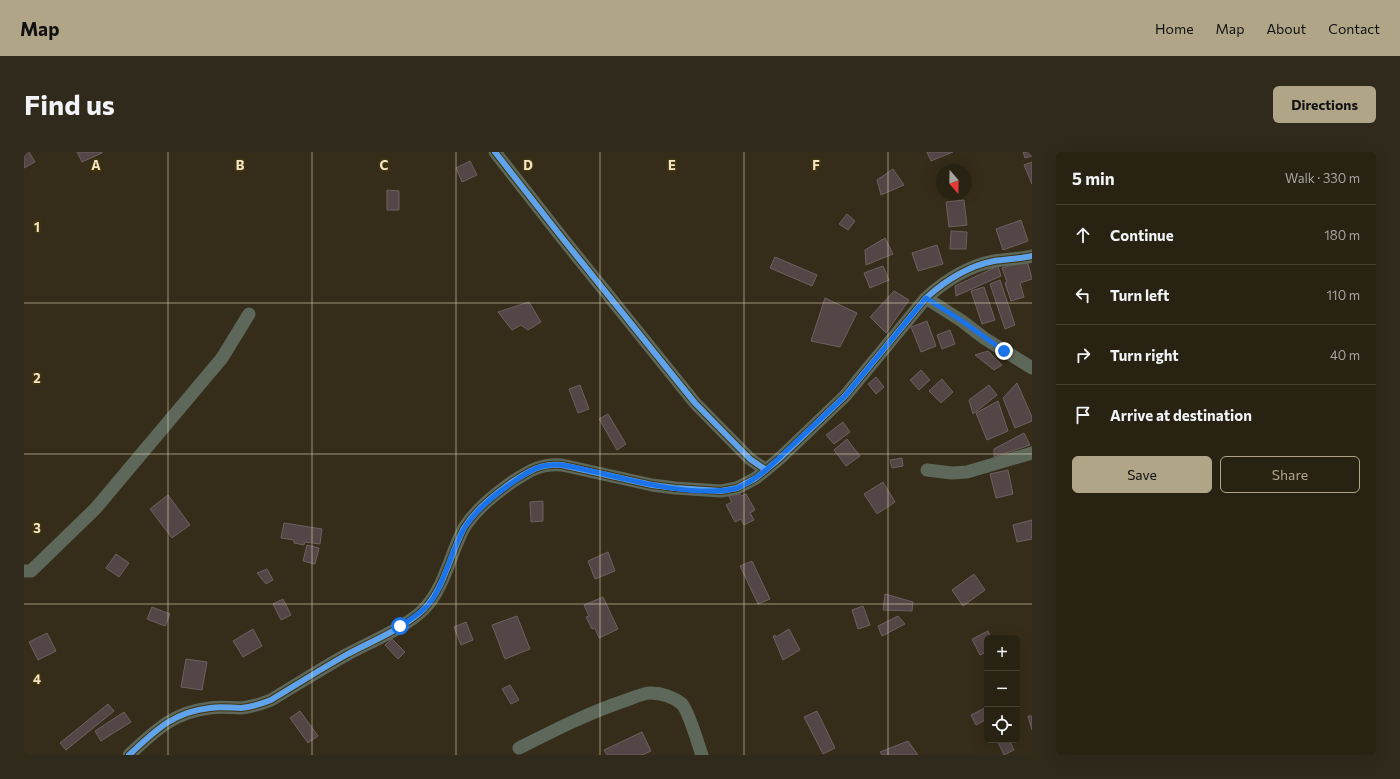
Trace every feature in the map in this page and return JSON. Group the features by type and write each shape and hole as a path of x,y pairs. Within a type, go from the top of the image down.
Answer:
{"street":[{"path":"495,152 562,239 695,403 739,449 766,470"},
{"path":"129,755 168,721 185,714 210,708 250,707 271,700 341,658 416,616 433,598 459,540 473,516 502,490 533,469 547,464 562,465 664,487 712,491 738,488 756,478 766,470 845,396 926,298 939,286 957,274 973,267 993,261 1032,256"},
{"path":"926,298 1032,368"},
{"path":"24,571 31,571 96,508 222,358 249,314"},
{"path":"927,470 952,474 967,472 1032,453"},
{"path":"518,748 562,726 609,706 650,693 662,694 674,699 682,705 702,755"}],"building":[{"path":"24,152 29,152 35,162 24,168"},
{"path":"77,152 102,152 102,153 82,162"},
{"path":"927,152 953,152 931,161"},
{"path":"1023,152 1032,152 1032,156 1025,158"},
{"path":"470,161 477,175 462,182 456,168"},
{"path":"1032,162 1032,184 1024,165"},
{"path":"893,169 904,185 881,195 877,180"},
{"path":"387,190 399,191 399,210 387,210"},
{"path":"964,200 967,225 949,227 946,202"},
{"path":"847,214 855,221 848,230 839,224"},
{"path":"1021,220 1028,241 1003,250 996,229"},
{"path":"951,231 967,232 966,249 950,249"},
{"path":"885,238 893,254 866,265 865,250"},
{"path":"937,245 943,264 918,271 912,253"},
{"path":"775,257 817,275 812,286 770,268"},
{"path":"1027,260 1032,279 1020,283 1024,297 1011,301 1002,268"},
{"path":"883,266 889,280 870,288 864,273"},
{"path":"998,266 1001,276 956,296 955,286"},
{"path":"1000,280 1015,325 1005,329 990,284"},
{"path":"984,287 995,320 982,324 971,291"},
{"path":"894,291 909,300 886,333 870,317"},
{"path":"825,298 857,313 840,347 811,341"},
{"path":"529,302 541,322 528,330 521,325 512,330 498,312"},
{"path":"927,321 936,346 921,352 911,327"},
{"path":"950,330 955,344 942,349 937,335"},
{"path":"988,351 1002,365 994,370 975,355"},
{"path":"921,370 930,380 919,390 910,380"},
{"path":"876,377 884,387 876,394 868,384"},
{"path":"942,379 953,392 941,403 929,391"},
{"path":"1017,383 1032,417 1032,421 1015,428 1003,398"},
{"path":"580,385 589,409 578,413 569,389"},
{"path":"989,385 997,395 973,414 969,400"},
{"path":"998,401 1008,431 987,440 976,413"},
{"path":"608,414 626,444 617,450 599,419"},
{"path":"843,422 850,432 834,444 826,435"},
{"path":"1024,433 1030,445 994,457 994,449"},
{"path":"847,439 860,456 846,466 834,450"},
{"path":"902,458 903,466 892,468 890,460"},
{"path":"1008,470 1013,494 996,498 990,474"},
{"path":"883,482 895,502 877,514 864,494"},
{"path":"737,489 741,496 746,494 755,510 750,513 754,520 744,525 741,519 735,522 726,505 732,502 728,495"},
{"path":"168,495 190,525 172,538 150,509"},
{"path":"543,501 543,521 531,522 530,502"},
{"path":"1032,520 1032,539 1017,542 1013,525"},
{"path":"284,523 322,529 320,544 305,542 304,545 294,543 294,540 281,538"},
{"path":"307,545 319,548 315,564 303,561"},
{"path":"608,552 615,571 595,579 588,561"},
{"path":"116,554 129,563 119,577 106,568"},
{"path":"752,561 770,599 758,604 740,566"},
{"path":"267,569 273,580 266,584 257,573"},
{"path":"974,574 985,590 963,606 952,590"},
{"path":"885,594 913,602 912,611 883,610"},
{"path":"603,597 618,629 599,638 595,628 592,629 586,617 589,616 584,605"},
{"path":"283,599 291,615 281,620 273,604"},
{"path":"863,606 870,625 858,629 852,610"},
{"path":"152,607 170,614 165,626 147,619"},
{"path":"517,616 530,649 505,659 492,625"},
{"path":"898,616 905,624 882,636 878,626"},
{"path":"466,622 473,640 461,645 454,627"},
{"path":"253,629 262,646 243,657 233,641"},
{"path":"789,629 800,650 783,660 773,636 775,635 776,637"},
{"path":"988,631 990,635 984,635 984,653 980,655 972,639"},
{"path":"47,633 56,651 38,660 29,642"},
{"path":"392,639 405,652 398,659 385,645"},
{"path":"186,659 207,662 202,690 181,687"},
{"path":"510,685 519,700 511,704 502,689"},
{"path":"108,704 114,711 66,750 60,743"},
{"path":"984,708 984,721 976,725 971,715"},
{"path":"300,711 318,736 308,743 290,718"},
{"path":"817,711 835,748 823,754 804,717"},
{"path":"124,712 131,722 101,741 95,731"},
{"path":"1028,716 1032,716 1032,730"},
{"path":"642,732 651,751 642,755 607,755 604,750"},
{"path":"908,741 918,755 882,755 880,752"},
{"path":"998,743 1010,743 1014,750 1004,755"}],"cycle path":[{"path":"495,152 695,403 750,459 766,470"},
{"path":"129,755 147,738 175,718 197,710 218,707 245,708 271,700 337,660 387,634 416,616 424,609 437,591 459,538 469,521 486,503 524,474 548,465 562,465 652,485 721,491 737,488 756,478 779,459 845,396 926,298 934,291 949,280 975,266 994,261 1032,256"}],"route":[{"path":"400,626 416,616 433,598 456,546 473,516 502,490 533,469 547,464 555,464 652,485 686,490 721,491 738,488 756,478 779,459 845,396 926,298 962,321 1004,351"}]}
